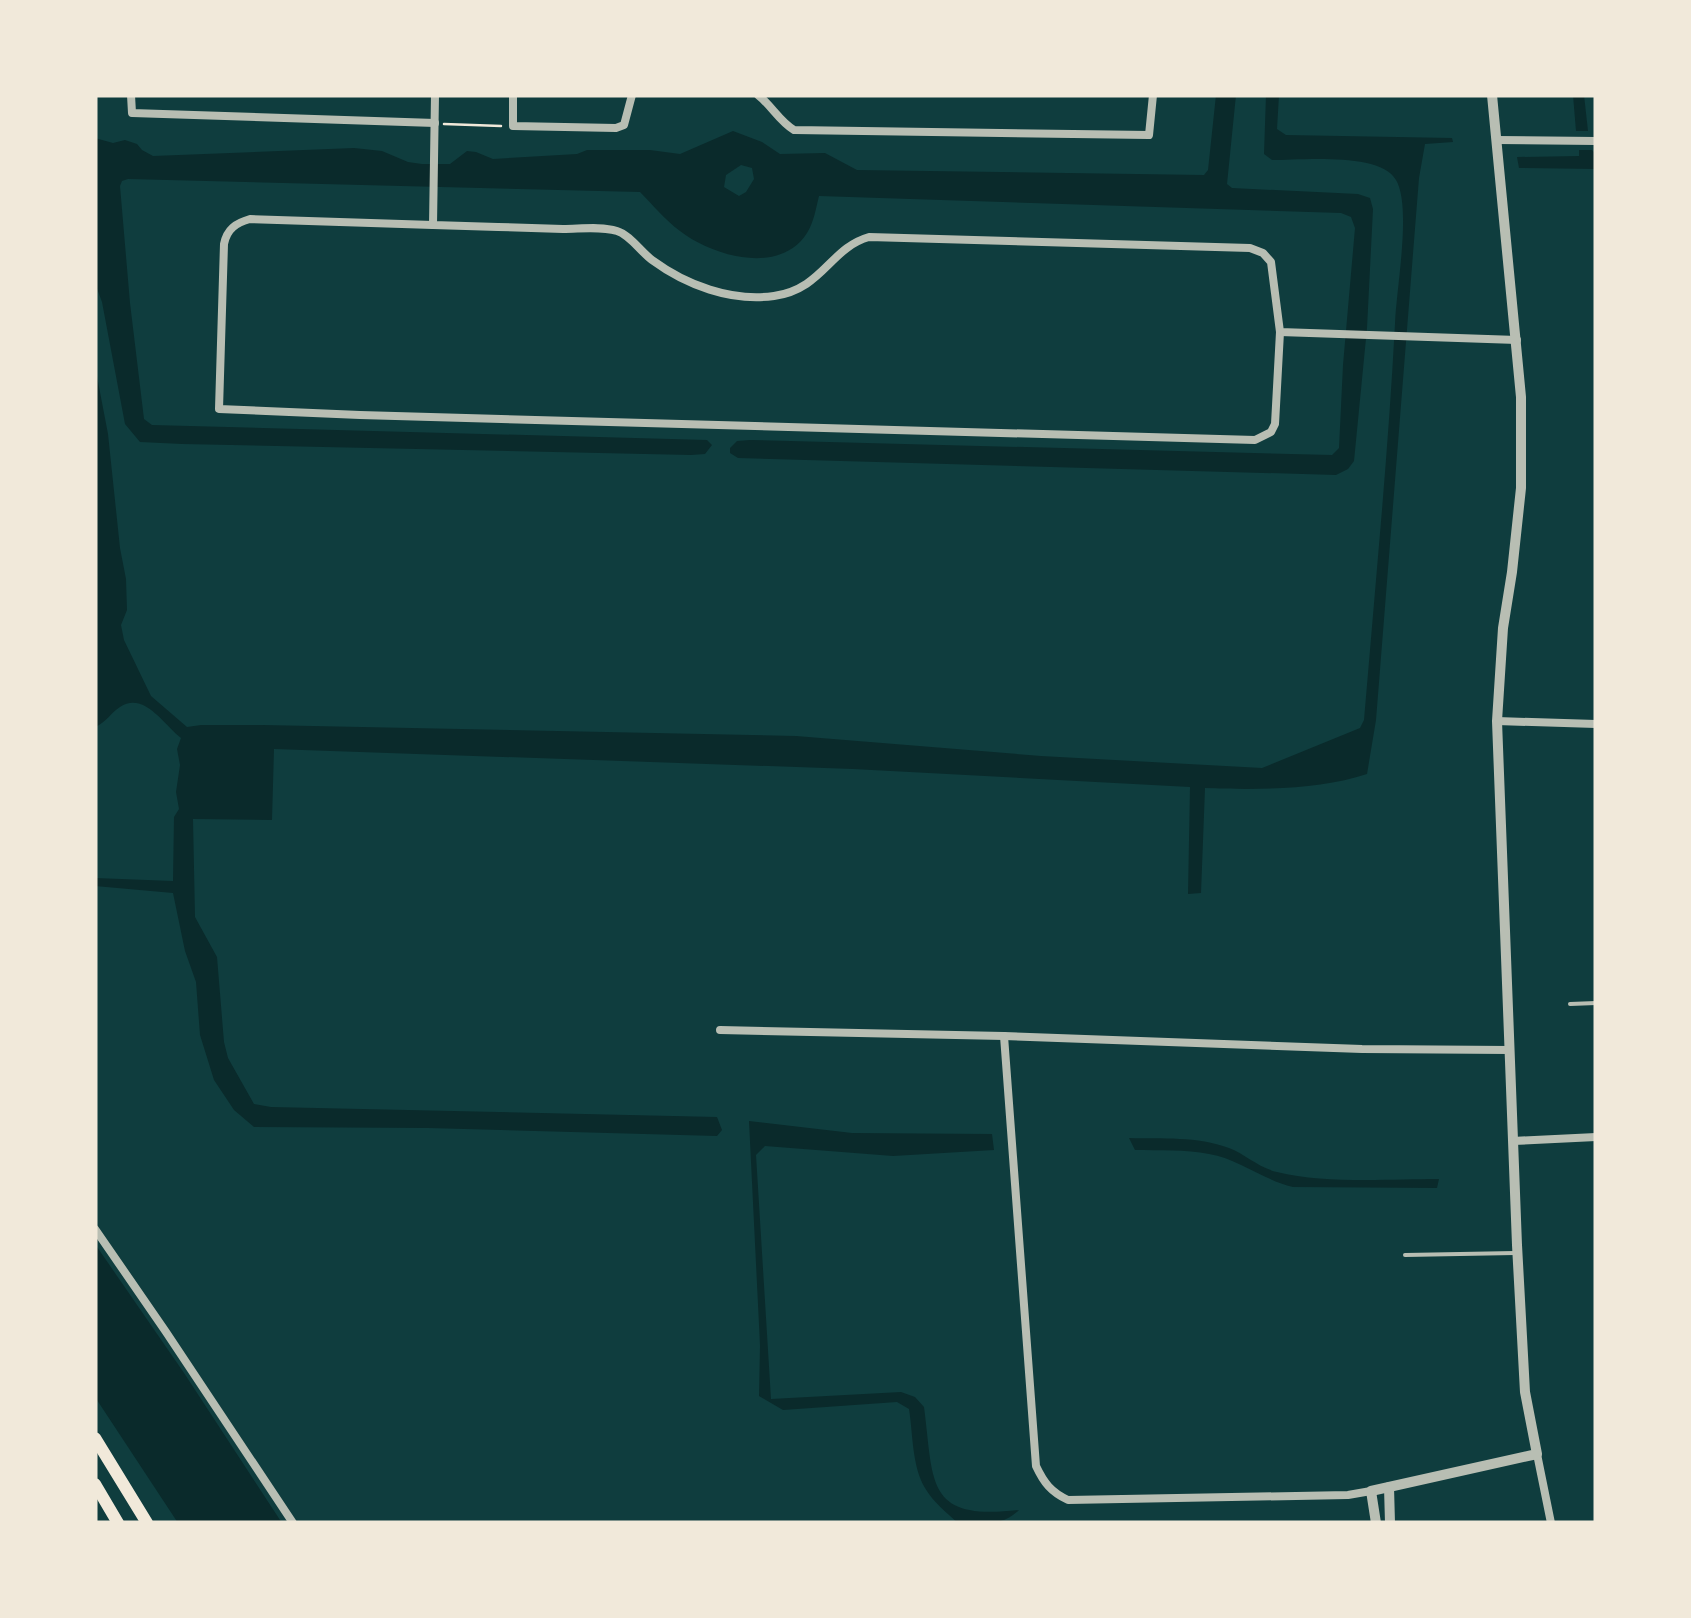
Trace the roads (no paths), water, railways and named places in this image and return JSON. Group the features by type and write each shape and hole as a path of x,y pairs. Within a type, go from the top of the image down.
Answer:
{"highway":[{"path":"95,1438 147,1523"},
{"path":"95,1484 118,1523"}],"street":[{"path":"130,95 132,113 434,123"},
{"path":"433,225 435,95"},
{"path":"513,95 508,126 620,127 632,95"},
{"path":"758,95 794,130 1149,135 1153,95"},
{"path":"1492,95 1522,397 1521,488 1502,628 1497,721 1517,1253 1525,1392 1551,1523"},
{"path":"1497,140 1596,141"},
{"path":"250,219 433,225 617,231 659,265 693,283 725,294 759,297 788,293 808,284 849,246 870,238 1250,248 1263,253 1271,262 1280,332 1275,424 1271,432 1255,440 219,409 224,244 233,226 250,219"},
{"path":"1280,332 1517,340"},
{"path":"1497,721 1596,724"},
{"path":"720,1030 1510,1050"},
{"path":"1004,1036 1036,1466 1053,1492 1068,1500 1348,1495 1537,1454"},
{"path":"1513,1141 1596,1138"},
{"path":"95,1229 292,1523"},
{"path":"1388,1487 1390,1523"},
{"path":"1371,1491 1376,1523"}],"lane":[{"path":"1570,1004 1596,1004"},
{"path":"1404,1255 1517,1253"}],"water":[{"path":"1216,95 1236,95 1227,184 1232,188 1358,194 1370,198 1373,209 1367,328 1354,461 1336,475 738,458 730,453 730,448 737,441 750,440 1332,455 1339,448 1355,228 1351,217 1341,213 819,196 809,229 795,246 780,254 745,258 694,240 669,222 640,192 122,181 130,303 144,419 152,425 707,440 712,445 705,454 691,455 140,442 125,424 95,283 95,138 113,143 125,140 153,156 354,148 382,151 408,162 450,164 467,151 493,159 577,154 587,150 680,154 733,131 780,154 825,153 857,170 1204,175 1208,170","holes":["741,165 752,168 754,179 746,192 739,196 724,187 726,175"]},
{"path":"1266,95 1279,95 1277,129 1286,135 1452,138 1453,142 1425,144 1419,178 1376,720 1367,774 1308,786 1205,788 1201,893 1188,894 1190,787 853,769 274,749 272,820 193,819 195,917 217,957 228,1058 254,1104 717,1117 722,1130 717,1136 254,1127 234,1110 214,1080 200,1035 196,982 173,893 95,886 95,878 173,881 174,817 179,809 177,749 181,738 137,703 120,707 95,727 95,366 108,434 126,579 127,610 121,625 124,640 151,696 187,727 263,725 796,736 1041,756 1262,768 1360,728 1364,720 1403,228 1401,193 1388,171 1358,161 1272,160 1264,154"},
{"path":"1573,95 1584,95 1588,131 1576,131"},
{"path":"1579,150 1592,150 1596,169 1519,168 1517,157 1579,156"},
{"path":"749,1121 852,1133 992,1134 994,1150 893,1156 765,1146 756,1155 771,1399 901,1392 915,1397 924,1407 930,1457 940,1491 950,1502 966,1509 1019,1510 1006,1519 958,1523 940,1507 925,1488 918,1470 909,1409 897,1402 783,1410 759,1396"},
{"path":"1129,1138 1217,1144 1270,1170 1296,1176 1439,1179 1437,1188 1293,1187 1220,1157 1191,1151 1135,1150"},
{"path":"95,1244 282,1523 178,1523 95,1397"}]}
